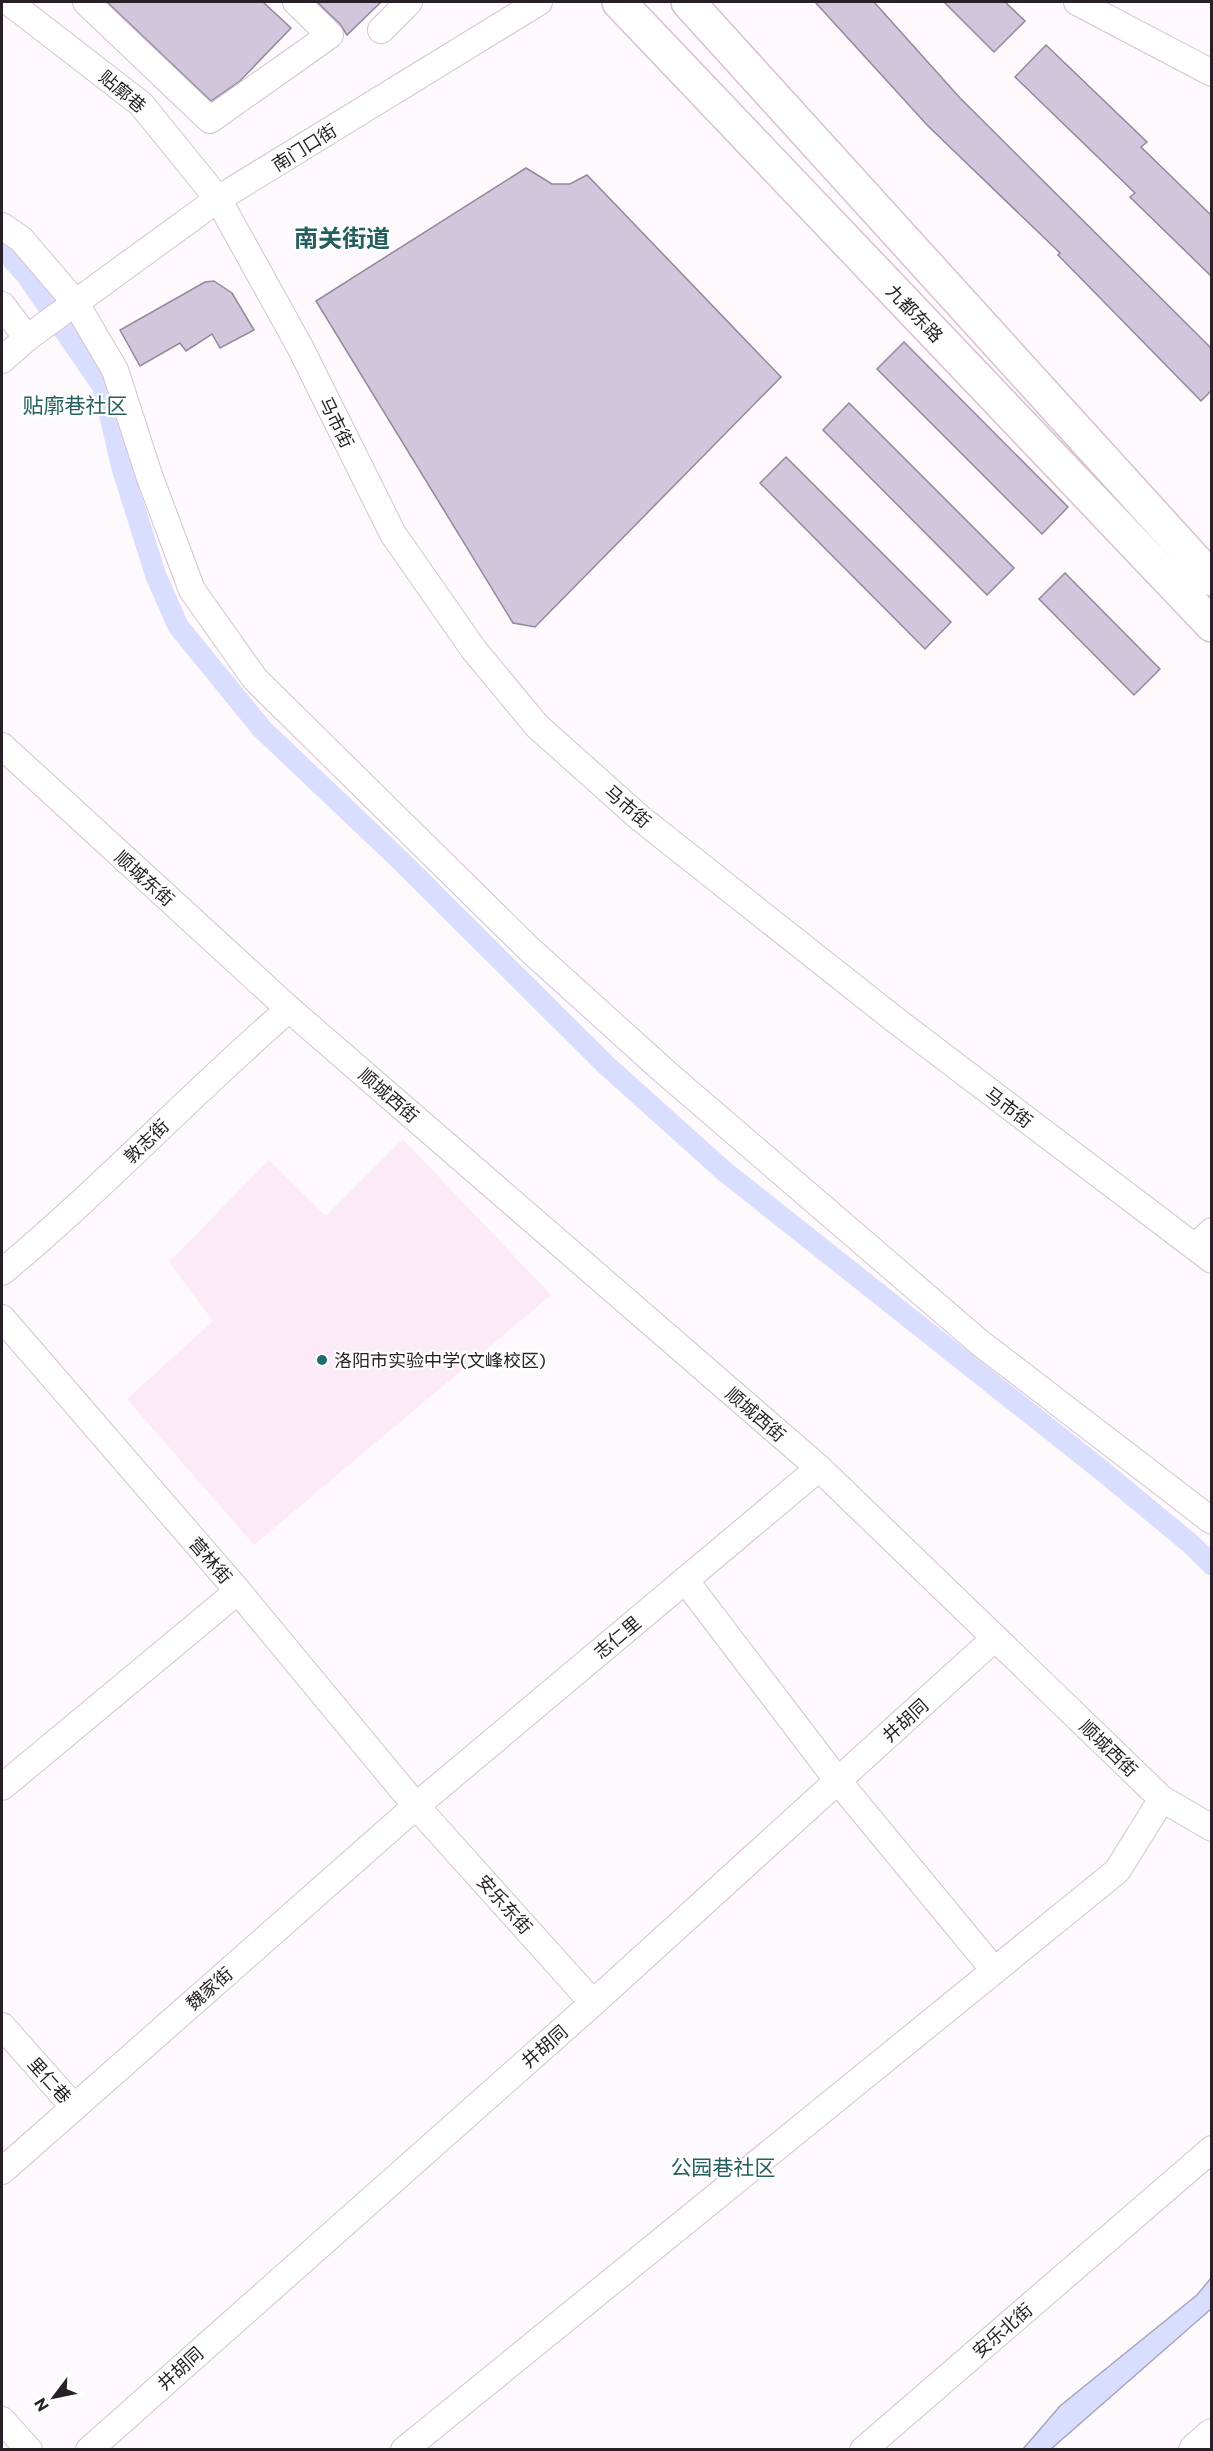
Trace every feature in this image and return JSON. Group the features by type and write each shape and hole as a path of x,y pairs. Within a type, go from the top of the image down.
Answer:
{"highway":[{"name":"九都东路","path":"619,2 1212,625"},
{"path":"688,2 1212,579"}],"main road":[{"path":"1195,2450 1212,2435"}],"street":[{"name":"贴廓巷","path":"9,2 141,104 218,199"},
{"path":"86,2 210,120 330,34 296,2"},
{"path":"381,30 409,2"},
{"name":"南门口街","path":"2,360 75,302 218,199 539,2"},
{"path":"1077,2 1212,74"},
{"name":"马市街","path":"218,199 300,347 393,534 474,650 537,726 640,818 894,1019 1206,1245"},
{"path":"2,226 21,239 75,302 115,370 149,475 192,590 255,680 530,949 665,1072 979,1342 1212,1521"},
{"path":"2,305 27,338"},
{"name":"顺城东街","path":"2,746 290,1010"},
{"name":"敦志街","path":"2,1272 53,1230 236,1056 290,1010"},
{"name":"顺城西街","path":"290,1010 819,1468 1162,1799 1212,1828"},
{"name":"营林街","path":"2,1318 238,1591 416,1806"},
{"name":"志仁里","path":"416,1806 819,1468"},
{"path":"685,1580 838,1781 994,1970"},
{"path":"2,1787 238,1591"},
{"name":"井胡同","path":"89,2450 593,2003 995,1638"},
{"path":"404,2450 1117,1871 1162,1799"},
{"name":"安乐东街","path":"416,1806 593,2003"},
{"name":"魏家街","path":"2,2171 416,1806"},
{"name":"里仁巷","path":"2,2026 74,2107"},
{"name":"安乐北街","path":"863,2450 1212,2149"},
{"path":"2,2420 29,2450"}],"shaded area":[{"name":"洛阳市实验中学(文峰校区)","path":"403,1139 551,1295 254,1545 127,1399 213,1321 169,1262 269,1160 326,1216"}],"water":[{"path":"1211,2278 1211,2309 1051,2449 1023,2449 1060,2406 1197,2295"}],"building":[{"path":"107,2 263,2 291,28 240,81 211,101"},
{"path":"317,2 381,2 347,35 340,24"},
{"path":"815,2 874,2 960,98 1212,349 1212,390 1201,401 1058,255 1060,253 928,126"},
{"path":"944,2 1005,2 1025,21 994,52"},
{"path":"1046,45 1147,142 1141,147 1212,216 1212,277 1130,197 1135,193 1015,77"},
{"path":"526,168 552,184 570,184 587,175 781,377 535,627 513,623 316,301"},
{"path":"214,281 232,293 254,330 220,348 212,334 186,351 180,343 140,366 120,330 205,282"},
{"path":"904,342 1068,507 1042,534 877,369"},
{"path":"849,403 1014,568 987,595 823,430"},
{"path":"786,457 951,622 925,649 760,483"},
{"path":"1065,573 1160,669 1134,695 1039,599"}],"waterway":[{"path":"2,248 27,276 103,387 122,468 156,576 178,626 262,729 401,861 606,1065 724,1171 1105,1473 1192,1545 1212,1565"}],"place":[{"name":"洛阳市实验中学(文峰校区)","path":"322,1360"}],"district":[{"name":"南关街道","path":"342,237"},
{"name":"贴廓巷社区","path":"75,404"},
{"name":"公园巷社区","path":"723,2166"}]}
